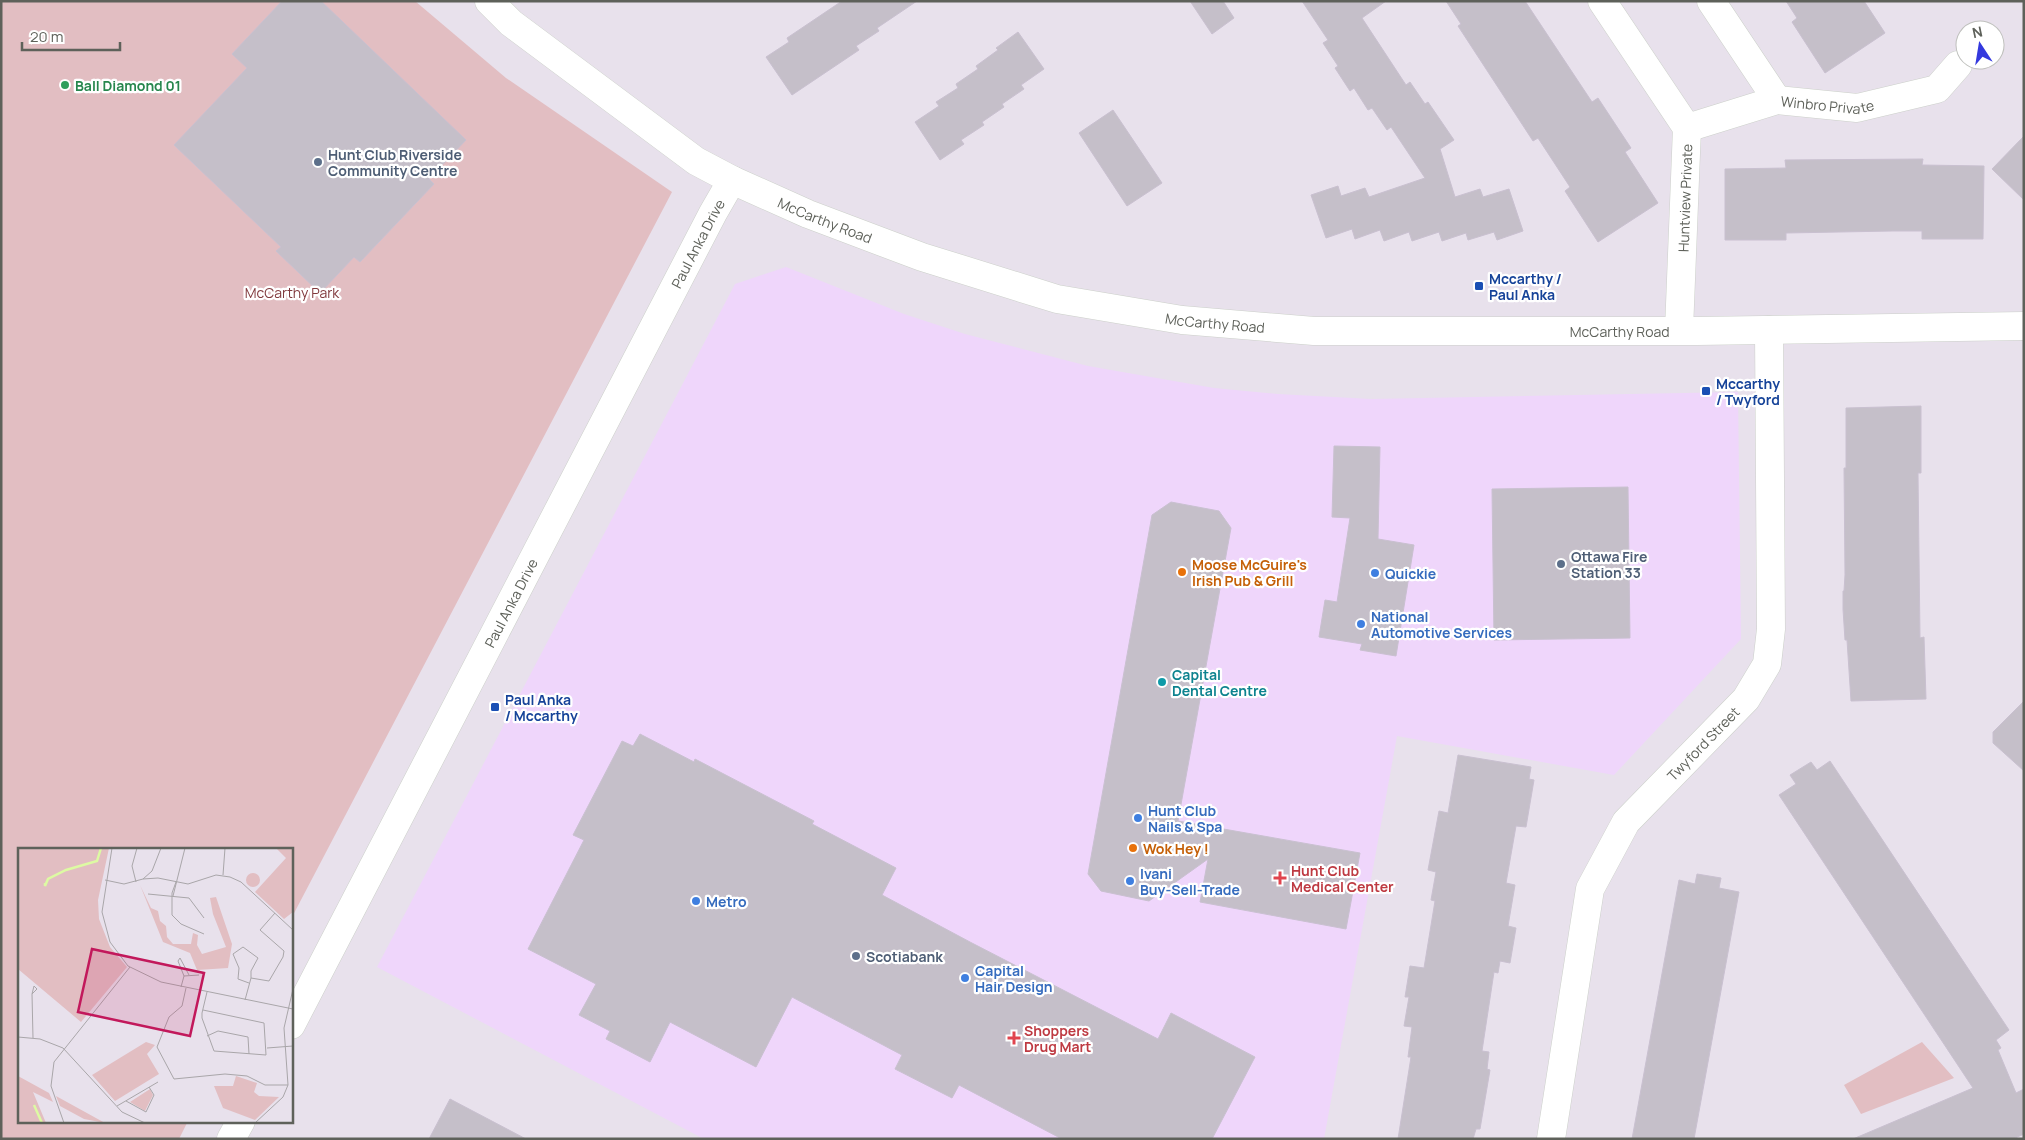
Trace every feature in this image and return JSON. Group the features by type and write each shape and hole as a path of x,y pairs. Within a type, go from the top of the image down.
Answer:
{"street":[{"name":"McCarthy Road","path":"488,1 511,23 696,161 732,180 808,214 913,254 1046,297 1173,318 1314,331 1768,330 2024,326"},
{"name":"Huntview Private","path":"1602,1 1687,128 1679,330"},
{"path":"1712,1 1777,100"},
{"name":"Winbro Private","path":"1687,128 1777,100 1857,108 1936,89 1955,68"},
{"name":"Paul Anka Drive","path":"292,1023 712,213 732,180"},
{"name":"Twyford Street","path":"1551,1139 1590,889 1626,822 1746,699 1767,664 1771,629 1768,330"},
{"path":"232,1139 240,1122"}],"shaded area":[{"path":"786,267 904,314 965,334 1088,366 1214,388 1278,394 1371,399 1738,392 1741,639 1614,775 1397,736 1324,1139 704,1139 377,967 735,284"}],"green space":[{"name":"McCarthy Park","path":"1,1 415,1 506,78 672,192 292,917 292,848 18,848 18,1122 188,1122 179,1139 1,1139"},
{"path":"1922,1042 1954,1078 1861,1114 1844,1085"}],"building":[{"name":"Hunt Club Riverside Community Centre","path":"282,1 321,1 466,140 429,179 434,184 360,262 354,257 320,293 276,251 281,247 174,145 247,68 232,54"},
{"path":"842,1 917,1 877,28 879,31 856,46 859,50 792,95 766,57 789,42 787,38"},
{"path":"1190,1 1223,1 1234,18 1212,34"},
{"path":"1302,1 1386,1 1362,18 1406,85 1410,82 1425,104 1428,102 1454,140 1440,149 1455,197 1480,189 1483,197 1509,189 1523,231 1497,240 1494,232 1468,240 1466,233 1442,241 1439,232 1412,241 1409,232 1384,241 1380,230 1355,239 1352,229 1326,238 1311,195 1338,186 1341,196 1365,188 1369,197 1425,178 1391,127 1387,130 1372,108 1368,110 1354,88 1350,91 1335,68 1338,66 1323,43 1328,40"},
{"path":"1446,1 1525,1 1592,102 1598,98 1631,148 1625,152 1658,203 1598,242 1565,191 1570,187 1538,138 1533,141 1458,26 1461,24"},
{"path":"1786,1 1864,1 1885,33 1825,73 1792,22 1797,18"},
{"path":"1018,32 1044,69 1021,85 1024,89 1002,104 1004,107 982,122 984,125 961,140 964,144 940,160 915,122 939,106 936,102 958,88 956,84 978,69 976,66"},
{"path":"1113,110 1162,183 1127,206 1079,133"},
{"path":"2024,136 2024,200 1992,169"},
{"path":"1923,159 1922,165 1984,166 1983,239 1922,239 1922,231 1892,231 1786,233 1786,240 1725,240 1725,169 1786,168 1785,160"},
{"path":"1921,406 1921,473 1918,473 1920,638 1924,637 1926,699 1851,701 1843,609 1846,408"},
{"path":"1334,446 1380,447 1378,539 1414,545 1396,656 1360,650 1362,644 1319,637 1325,600 1337,602 1350,518 1332,517"},
{"name":"Ottawa Fire Station 33","path":"1628,487 1630,638 1494,640 1492,489"},
{"path":"1171,502 1219,511 1231,528 1178,821 1360,853 1346,929 1200,902 1208,859 1149,901 1101,891 1088,874 1152,515"},
{"path":"2024,701 2024,771 1993,743 1993,732"},
{"path":"640,734 694,762 695,759 814,821 812,824 896,868 882,895 970,942 1158,1039 1171,1013 1255,1057 1212,1139 1062,1139 959,1085 952,1098 895,1069 902,1055 792,997 756,1067 670,1022 650,1062 606,1039 610,1031 579,1015 596,984 528,949 584,840 573,835 622,741 633,746"},
{"path":"1458,755 1531,767 1529,779 1534,780 1526,827 1516,826 1506,883 1515,885 1508,926 1516,928 1510,963 1500,961 1498,973 1494,972 1482,1051 1489,1052 1487,1069 1490,1070 1480,1129 1476,1129 1473,1139 1398,1139 1411,1057 1408,1057 1412,1027 1404,1026 1409,997 1405,997 1410,966 1424,968 1435,901 1431,900 1436,872 1428,870 1439,811 1448,813"},
{"path":"1830,761 2009,1030 1996,1040 2001,1048 1998,1050 2016,1093 2024,1089 2024,1134 2013,1139 1853,1139 1973,1088 1779,795 1796,784 1790,775 1811,762 1817,770"},
{"path":"1697,874 1721,878 1719,888 1739,892 1694,1139 1632,1139 1679,880 1695,884"},
{"path":"450,1099 526,1139 429,1139"}],"place":[{"name":"Ball Diamond 01","path":"65,85"},
{"name":"Hunt Club Riverside Community Centre","path":"318,162"},
{"name":"Mccarthy / Paul Anka","path":"1479,286"},
{"name":"Mccarthy / Twyford","path":"1706,391"},
{"name":"Ottawa Fire Station 33","path":"1561,564"},
{"name":"Moose McGuire's Irish Pub & Grill","path":"1182,572"},
{"name":"Quickie","path":"1375,573"},
{"name":"National Automotive Services","path":"1361,624"},
{"name":"Capital Dental Centre","path":"1162,682"},
{"name":"Paul Anka / Mccarthy","path":"495,707"},
{"name":"Hunt Club Nails & Spa","path":"1138,818"},
{"name":"Wok Hey !","path":"1133,848"},
{"name":"Hunt Club Medical Center","path":"1280,878"},
{"name":"Ivani Buy-Sell-Trade","path":"1130,881"},
{"name":"Metro","path":"696,901"},
{"name":"Scotiabank","path":"856,956"},
{"name":"Capital Hair Design","path":"965,978"},
{"name":"Shoppers Drug Mart","path":"1014,1038"}]}
